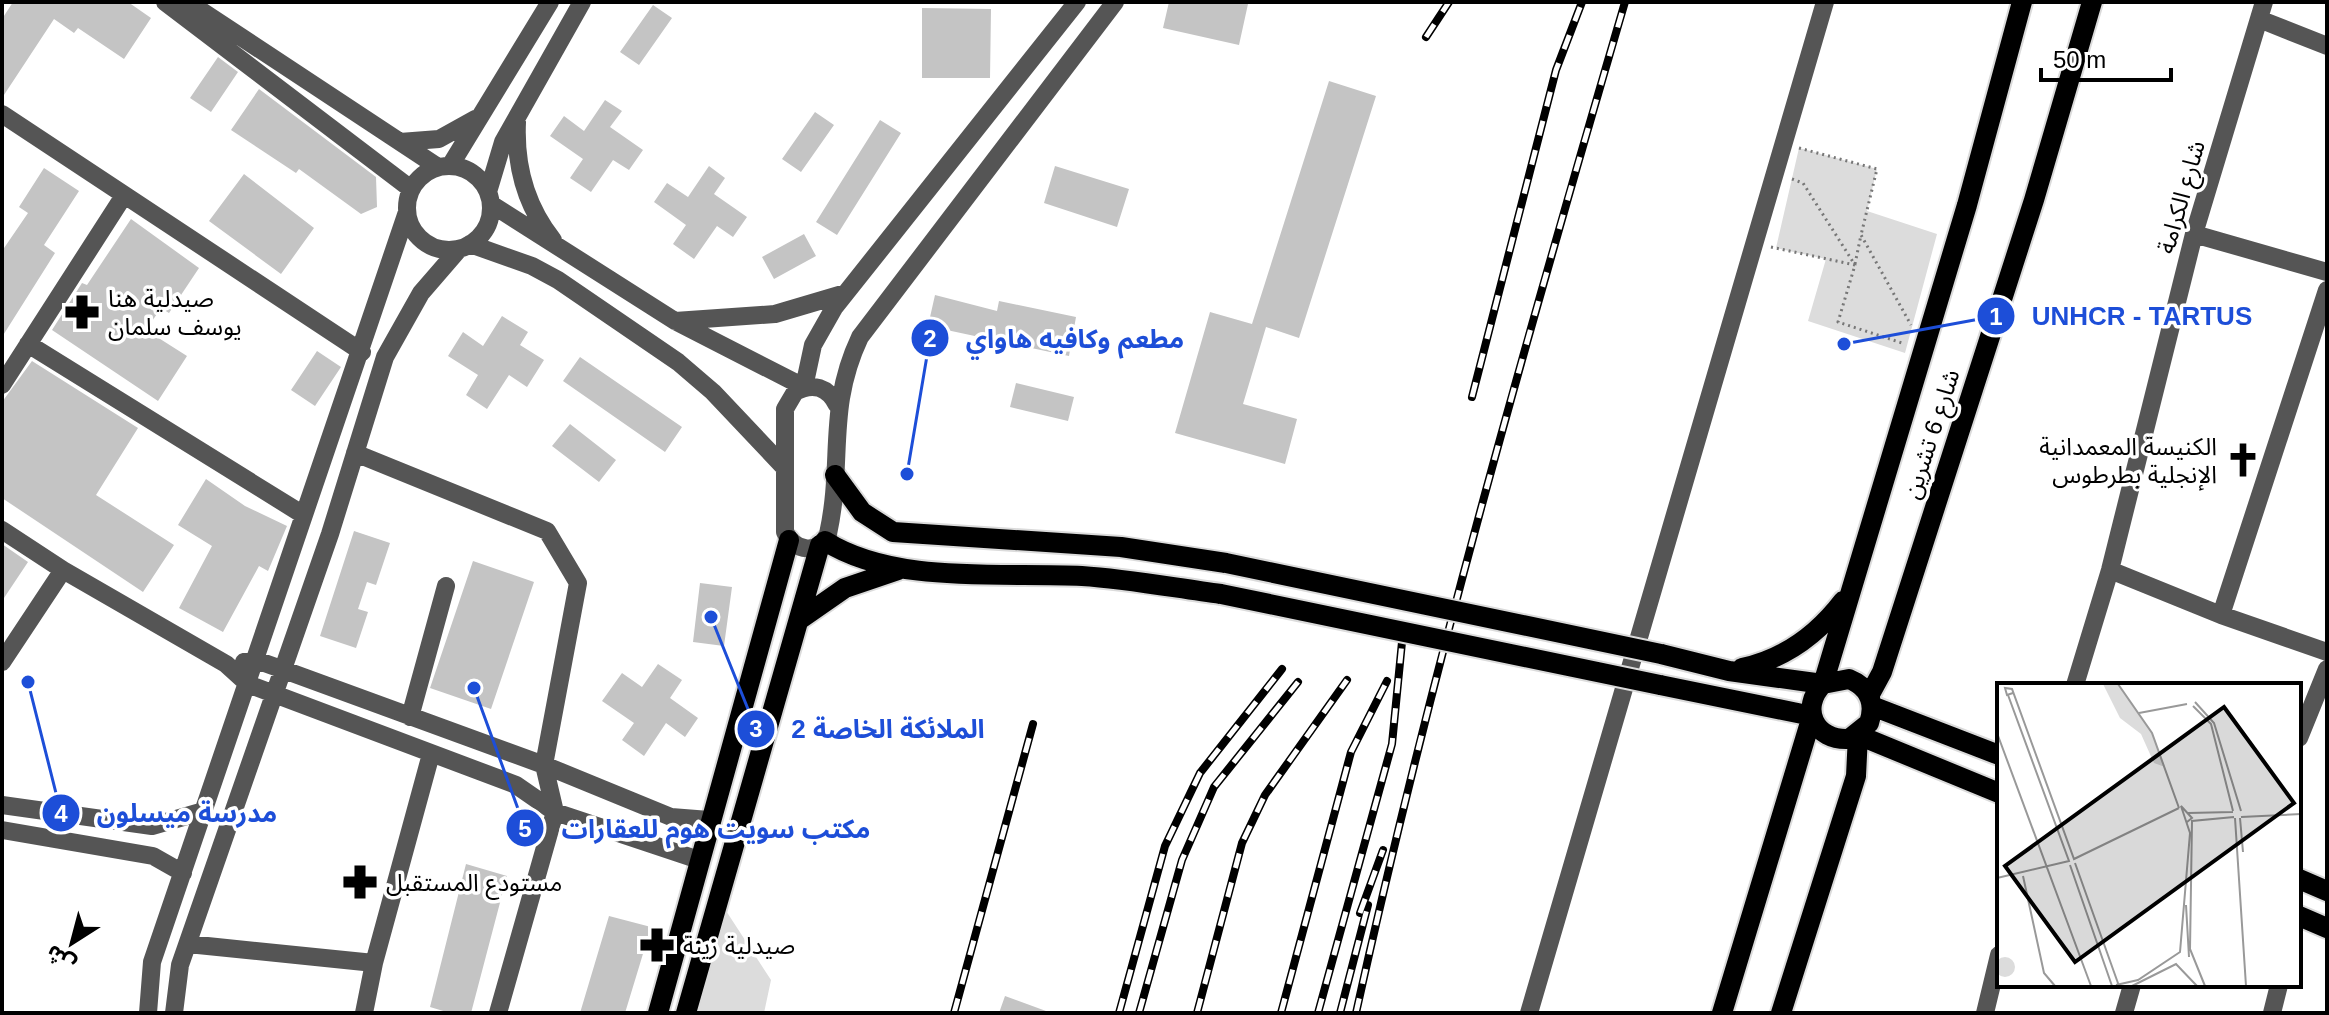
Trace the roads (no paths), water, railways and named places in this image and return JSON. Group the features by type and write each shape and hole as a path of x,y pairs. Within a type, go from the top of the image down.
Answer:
{"main road":[{"name":"شارع 6 تشرين","path":"1823,684 1847,595 1924,349 2022,2"},
{"name":"شارع 6 تشرين","path":"1871,701 2030,216 2092,2"},
{"path":"835,475 862,512 893,532 1121,547 1226,563 1729,671 1823,684 1849,679 1871,701 1997,754"},
{"path":"658,1013 789,540"},
{"path":"686,1013 823,543 857,558 902,569 1086,576 1221,594 1812,716"},
{"path":"799,620 845,588 902,569"},
{"path":"1729,671 1763,663 1795,647 1823,625 1847,595"},
{"path":"1722,1013 1812,716 1813,698 1823,684"},
{"path":"1812,716 1815,725 1830,737 1849,739 1858,735 1869,723 1871,701"},
{"path":"1858,735 1997,792"},
{"path":"1781,1013 1856,776 1858,735"},
{"path":"2301,880 2327,891"},
{"path":"2301,917 2327,928"}],"street":[{"path":"165,2 209,39 411,189"},
{"path":"188,2 400,142 444,167 473,174 489,198 560,248 675,321 804,387 824,389 837,405"},
{"path":"148,1013 152,962 248,684 302,514 362,352 407,212 411,189 427,172 444,167 483,112 550,2"},
{"path":"174,1013 180,965 284,670 385,357 421,293 486,227 489,198 503,142 582,2"},
{"path":"1077,2 822,325 807,365 804,387 788,399 785,409 782,465 785,532 798,547 810,549 823,543 835,475 837,405 850,359 873,316 1115,2"},
{"path":"1529,1013 1825,2"},
{"path":"2261,10 2327,46"},
{"name":"شارع الكرامة","path":"2076,683 2110,570 2194,234 2261,10"},
{"path":"400,142 439,139 463,129 483,112"},
{"path":"517,117 518,158 525,187 537,215 560,248"},
{"path":"5,122 362,352"},
{"path":"2,385 123,197"},
{"path":"407,212 410,224 425,243 435,248 465,247 558,280 678,362 713,392 782,465"},
{"path":"2194,234 2327,272"},
{"path":"2221,615 2327,290"},
{"path":"675,321 775,314 849,292"},
{"path":"28,344 302,514"},
{"path":"355,453 547,531 578,583 544,765 555,812 498,1013"},
{"path":"2,530 63,570 226,664 248,684 516,785 555,812 699,860"},
{"path":"2,662 63,570"},
{"path":"2110,570 2221,615 2327,652"},
{"path":"410,717 446,586"},
{"path":"226,664 256,660 544,765 671,817 709,820"},
{"path":"2301,733 2327,669"},
{"path":"364,1013 374,963 431,754"},
{"path":"2,805 152,826 204,811"},
{"path":"2,830 153,856 183,873"},
{"path":"188,944 374,963"},
{"path":"1985,1013 1997,963"},
{"path":"2124,1013 2131,987"},
{"path":"2272,1013 2278,987"}],"railway":[{"path":"1426,37 1449,2"},
{"path":"1472,397 1556,70 1582,2"},
{"path":"1356,1013 1448,632 1625,2"},
{"path":"1318,1013 1392,744 1402,642"},
{"path":"1119,1013 1165,846 1200,773 1282,669"},
{"path":"1197,1013 1242,843 1265,795 1347,680"},
{"path":"1281,1013 1351,752 1387,681"},
{"path":"1139,1013 1182,860 1214,787 1298,682"},
{"path":"954,1013 1033,724"},
{"path":"1360,913 1383,850"},
{"path":"1340,1013 1368,905"}],"place":[{"name":"صيدلية هنا يوسف سلمان","path":"82,312"},
{"name":"UNHCR - TARTUS","path":"1844,344"},
{"name":"الكنيسة المعمدانية الإنجلية بطرطوس","path":"2243,460"},
{"name":"مطعم وكافيه هاواي","path":"907,474"},
{"name":"الملائكة الخاصة 2","path":"711,617"},
{"name":"مدرسة ميسلون","path":"28,682"},
{"name":"مكتب سويت هوم للعقارات","path":"474,688"},
{"name":"مستودع المستقبل","path":"360,882"},
{"name":"صيدلية زينة","path":"657,945"}]}
